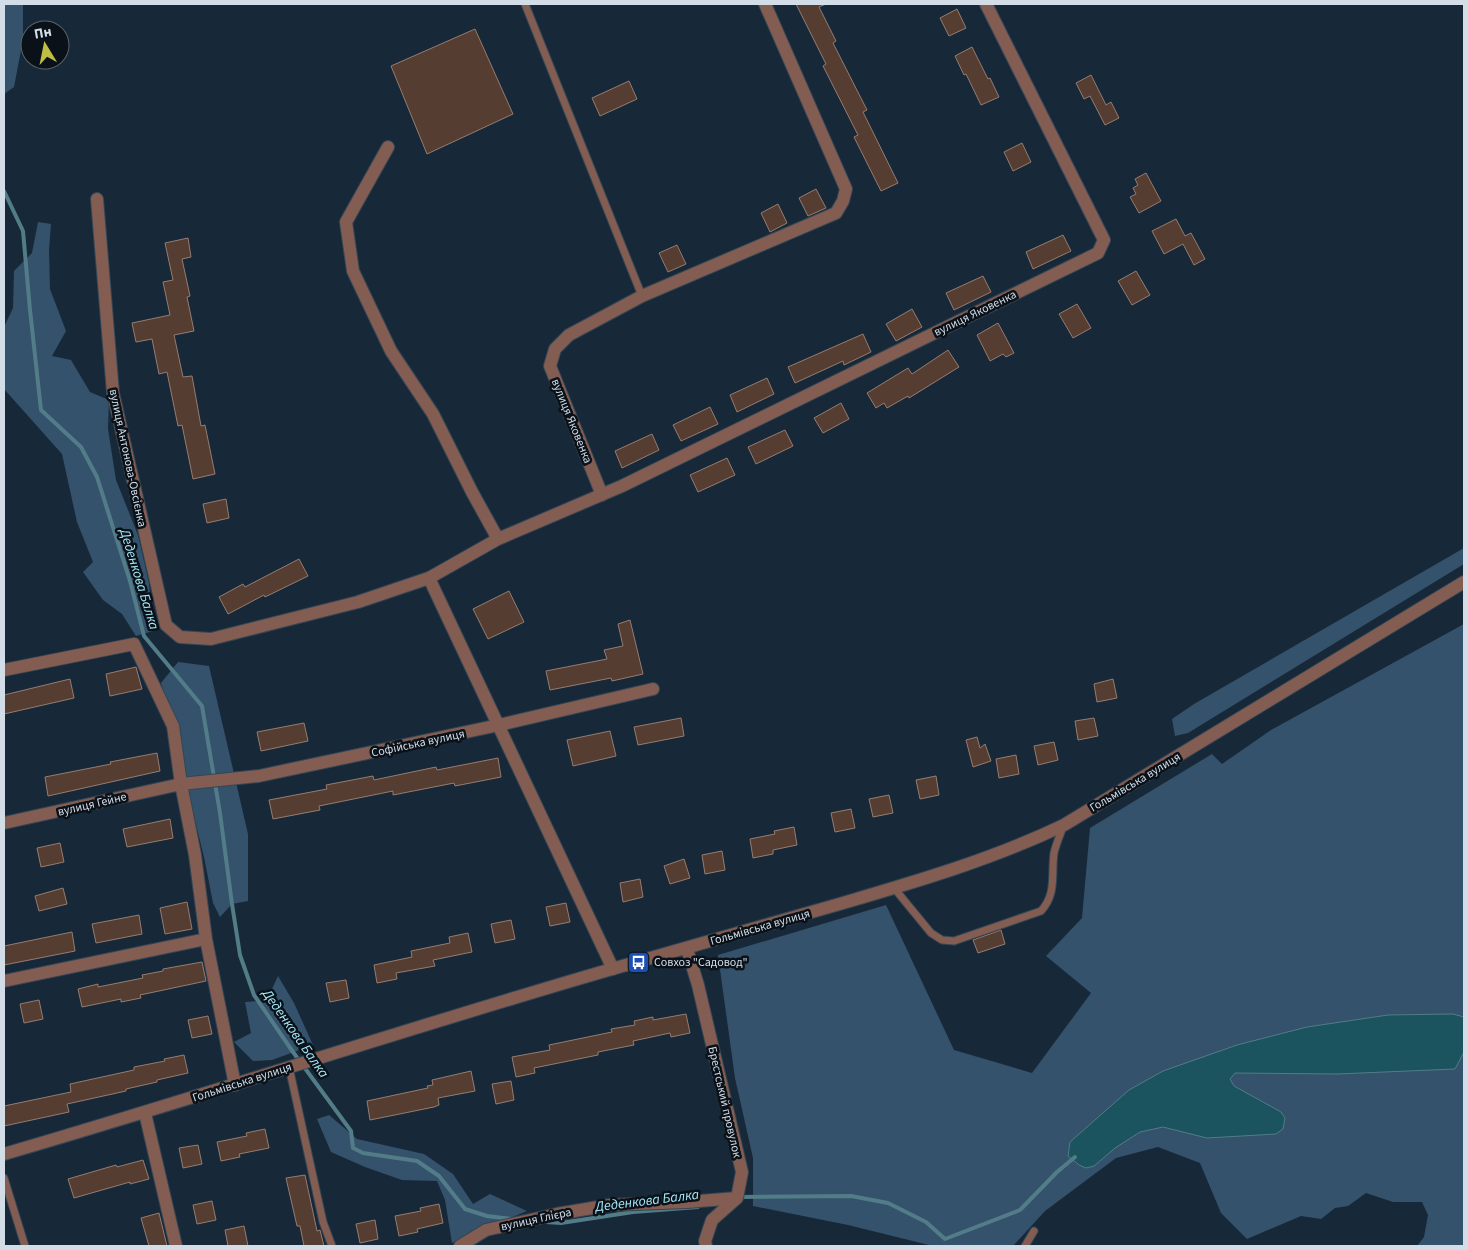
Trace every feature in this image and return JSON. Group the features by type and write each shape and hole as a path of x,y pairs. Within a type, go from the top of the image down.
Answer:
{"street":[{"name":"вулиця Яковенка","path":"602,495 550,366 555,349 569,335 642,296 836,213 843,201 846,189 765,4"},
{"name":"вулиця Яковенка","path":"166,625 180,637 211,639 358,602 429,578 498,539 602,495 1098,253 1104,240 986,4"},
{"path":"388,147 346,222 353,271 391,351 433,414 498,539"},
{"name":"вулиця Антонова-Овсієнка","path":"97,199 113,393 166,625"},
{"path":"429,578 613,969"},
{"name":"Гольмівська вулиця","path":"4,1154 145,1113 289,1067 613,969 894,888 1027,842 1064,825 1464,582"},
{"path":"4,670 134,644 173,726 181,784 195,855 206,939 235,1085"},
{"name":"Софійська вулиця","path":"181,784 259,776 499,725 653,688"},
{"name":"вулиця Гейне","path":"4,824 181,784"},
{"path":"4,981 206,939"},
{"name":"Брестський провулок","path":"687,948 698,985 742,1172 736,1198"},
{"path":"145,1113 176,1246"},
{"path":"706,1246 705,1241 712,1220 736,1198"},
{"name":"вулиця Глієра","path":"460,1246 486,1230 557,1214 610,1205 736,1198"}],"lane":[{"path":"525,4 642,296"},
{"path":"894,888 931,933 942,940 954,941 1041,911 1048,904 1050,898 1054,853 1064,825"},
{"path":"289,1067 323,1222 332,1246"},
{"path":"4,1178 26,1246"},
{"path":"1025,1246 1034,1231"}],"shaded area":[{"path":"4,4 23,4 23,20 20,20 20,56 14,87 4,94"},
{"path":"38,222 51,224 49,250 50,289 66,331 52,356 71,360 90,392 109,400 108,429 116,480 138,535 149,583 153,631 136,636 122,614 103,600 83,572 93,562 77,522 62,454 4,389 4,327 13,308 14,271 32,253"},
{"path":"1464,548 1464,564 1188,733 1175,736 1172,719 1194,704"},
{"path":"1464,624 1464,1246 1417,1246 1424,1237 1428,1215 1422,1202 1393,1202 1366,1193 1348,1206 1335,1208 1321,1219 1301,1216 1247,1239 1221,1213 1200,1163 1158,1147 1116,1158 1045,1211 1013,1246 933,1246 848,1225 753,1206 753,1158 735,1078 718,955 886,905 954,1050 1032,1073 1091,993 1046,956 1082,918 1090,828 1212,754 1222,764 1271,730"},
{"path":"178,662 209,666 248,834 248,901 232,904 220,917 213,903 204,857 161,683"},
{"path":"278,976 294,1003 313,1045 272,1060 253,1061 234,1042 251,1033 245,1002 262,1001 270,993"},
{"path":"1453,1014 1464,1017 1464,1052 1455,1069 1337,1074 1235,1073 1230,1079 1234,1086 1281,1112 1285,1118 1283,1129 1276,1134 1207,1138 1163,1127 1140,1132 1115,1148 1094,1166 1086,1168 1068,1156 1070,1142 1129,1090 1163,1071 1237,1045 1307,1027 1388,1015"},
{"path":"329,1115 357,1139 424,1154 453,1174 473,1204 490,1194 527,1211 452,1243 445,1200 437,1181 402,1180 331,1152 317,1119"}],"building":[{"path":"796,4 826,4 819,7 836,41 833,43 867,110 863,112 898,183 881,191 854,137 858,135 823,66 826,64"},
{"path":"957,9 966,28 949,36 940,18"},
{"path":"475,29 513,114 427,154 391,66"},
{"path":"972,47 999,97 981,105 955,56"},
{"path":"1091,75 1106,105 1111,102 1119,118 1105,125 1090,96 1084,99 1076,83"},
{"path":"629,81 637,99 600,116 592,98"},
{"path":"1022,143 1031,162 1013,171 1004,152"},
{"path":"1146,173 1161,201 1139,213 1130,197 1136,194 1133,188 1138,185 1135,179"},
{"path":"816,189 826,208 808,216 799,198"},
{"path":"778,204 787,223 770,232 761,213"},
{"path":"1176,219 1185,236 1191,233 1205,259 1194,265 1183,244 1164,254 1152,231"},
{"path":"1063,235 1071,251 1033,269 1026,252"},
{"path":"188,238 191,257 182,259 190,296 187,297 194,331 174,335 183,377 192,376 201,426 205,425 215,474 193,479 182,425 178,426 167,372 159,374 152,339 136,342 132,323 170,315 163,282 173,280 165,243"},
{"path":"677,245 686,264 668,272 659,253"},
{"path":"1136,271 1150,295 1132,305 1118,281"},
{"path":"983,276 991,292 954,310 946,293"},
{"path":"1077,304 1091,328 1073,338 1059,314"},
{"path":"912,309 922,327 896,341 886,324"},
{"path":"998,323 1014,353 1006,357 1003,354 990,361 977,335"},
{"path":"863,334 871,352 844,365 843,361 795,383 788,367"},
{"path":"948,350 959,367 909,398 908,396 887,408 884,403 876,408 867,393 908,368 912,374"},
{"path":"767,378 774,394 737,412 730,395"},
{"path":"841,403 849,419 823,433 814,418"},
{"path":"710,407 718,424 681,441 673,425"},
{"path":"785,430 793,446 756,464 748,447"},
{"path":"652,434 659,450 622,468 615,451"},
{"path":"727,458 735,475 698,492 690,475"},
{"path":"226,499 229,518 207,523 203,504"},
{"path":"299,559 308,576 265,597 264,595 228,614 219,597 243,584 245,587"},
{"path":"509,591 524,622 488,639 473,609"},
{"path":"630,620 643,674 612,681 611,678 550,690 546,671 607,659 604,650 623,646 618,624"},
{"path":"136,667 142,689 110,696 106,674"},
{"path":"70,679 74,698 4,714 4,695"},
{"path":"1113,679 1117,698 1097,702 1094,684"},
{"path":"681,718 684,736 638,745 634,727"},
{"path":"1094,718 1098,736 1078,740 1075,721"},
{"path":"304,723 308,741 261,751 257,732"},
{"path":"610,731 616,756 573,766 567,740"},
{"path":"977,737 980,748 985,744 991,761 973,767 966,740"},
{"path":"1054,742 1058,760 1038,765 1034,746"},
{"path":"157,753 160,771 48,796 45,777"},
{"path":"1016,755 1019,774 999,778 996,759"},
{"path":"498,758 501,777 455,786 454,783 393,795 393,791 319,806 320,810 273,819 269,800 327,789 326,785 373,776 374,780 436,767 437,770"},
{"path":"936,776 939,795 920,799 916,780"},
{"path":"889,795 893,813 873,817 869,799"},
{"path":"851,809 855,828 835,832 831,813"},
{"path":"170,819 173,838 127,847 123,829"},
{"path":"794,827 797,845 773,850 773,854 753,858 750,839 775,834 774,831"},
{"path":"60,843 64,862 41,867 37,848"},
{"path":"722,851 725,870 705,874 702,855"},
{"path":"684,859 690,878 670,884 664,866"},
{"path":"640,879 643,897 623,902 620,883"},
{"path":"63,888 67,904 39,911 35,896"},
{"path":"187,902 192,929 165,934 160,908"},
{"path":"566,903 570,922 550,926 546,907"},
{"path":"139,915 142,934 96,943 92,924"},
{"path":"511,920 515,939 495,943 491,924"},
{"path":"1001,930 1005,944 978,953 973,940"},
{"path":"72,932 75,951 4,965 4,946"},
{"path":"468,933 472,952 433,960 435,966 396,973 397,979 377,983 374,965 412,957 411,951 450,943 449,937"},
{"path":"202,962 206,981 140,995 141,998 121,1002 121,999 82,1007 78,989 98,984 98,987 143,978 142,975 163,971 163,969"},
{"path":"346,980 349,998 330,1002 326,983"},
{"path":"39,1000 43,1019 24,1023 20,1004"},
{"path":"686,1014 690,1033 671,1037 670,1033 633,1041 634,1045 598,1052 598,1055 534,1068 535,1073 516,1077 512,1057 550,1050 549,1045 612,1032 611,1029 635,1025 634,1021 653,1017 653,1020"},
{"path":"208,1016 212,1034 192,1038 188,1020"},
{"path":"184,1055 188,1073 126,1089 126,1091 67,1104 69,1112 4,1126 4,1106 71,1092 70,1084 134,1070 134,1067"},
{"path":"471,1071 475,1091 438,1098 439,1105 434,1107 370,1120 367,1101 428,1088 427,1086 433,1085 432,1080"},
{"path":"511,1081 514,1100 496,1104 492,1084"},
{"path":"265,1129 269,1148 239,1154 240,1157 221,1161 217,1142 247,1136 246,1133"},
{"path":"198,1145 202,1164 183,1168 179,1148"},
{"path":"143,1160 149,1179 130,1184 130,1182 74,1198 68,1179 116,1165 117,1167"},
{"path":"305,1175 317,1231 320,1230 324,1246 304,1246 300,1226 297,1226 286,1178"},
{"path":"212,1201 216,1220 197,1224 193,1205"},
{"path":"439,1204 443,1223 417,1229 418,1232 399,1236 395,1216 421,1211 420,1208"},
{"path":"159,1213 167,1246 149,1246 141,1218"},
{"path":"375,1220 378,1239 360,1243 356,1224"},
{"path":"244,1226 248,1246 228,1246 225,1230"}],"waterway":[{"name":"Деденкова Балка","path":"4,191 23,231 41,410 81,447 97,477 130,581 144,636 202,706 220,813 240,955 254,995 351,1131 353,1148 363,1153 417,1161 439,1176 465,1209 487,1216 511,1219"},
{"name":"Деденкова Балка","path":"738,1197 851,1196 888,1203 926,1222 945,1239 1020,1210 1057,1172 1075,1157"},
{"name":"Деденкова Балка","path":"546,1222 561,1223 633,1212 698,1207"}],"place":[{"name":"Совхоз \"Садовод\"","path":"638,962"}]}
